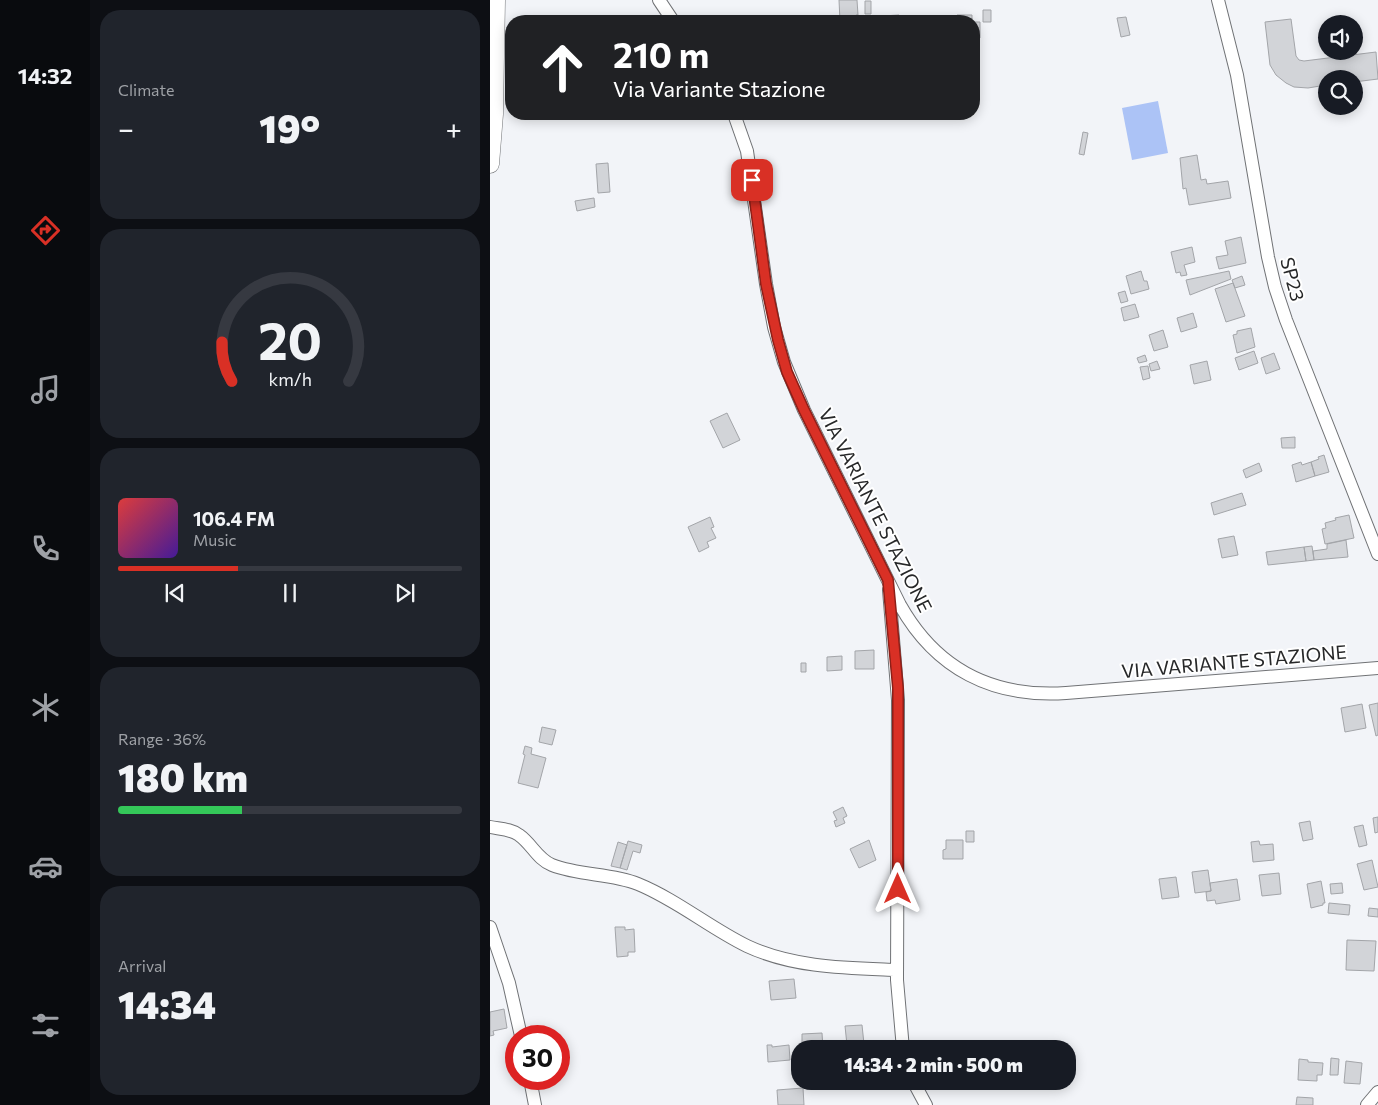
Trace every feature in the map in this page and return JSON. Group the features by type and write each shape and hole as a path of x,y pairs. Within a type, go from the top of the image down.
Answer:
{"highway":[{"path":"490,164 494,114 496,0"}],"street":[{"path":"659,0 670,15"},
{"name":"SP23","path":"1218,0 1237,75 1268,257 1275,286 1286,320 1378,554"},
{"name":"VIA VARIANTE STAZIONE","path":"736,120 747,151 766,284 782,357 800,402 900,606 926,642 942,657 977,680 1016,692 1056,694 1378,668"},
{"path":"888,580 896,655 898,700 897,970 902,1040"},
{"path":"490,827 517,834 524,839 538,857 553,865 618,878 648,889 735,939 764,953 794,961 820,965 897,970"},
{"path":"490,927 509,983 519,1025"},
{"path":"532,1090 535,1105"},
{"path":"918,1090 926,1105"}],"shaded area":[{"path":"1158,101 1168,153 1132,160 1122,108"}],"building":[{"path":"839,0 857,0 858,15 840,15"},
{"path":"865,1 871,1 871,14 865,14"},
{"path":"983,10 991,10 991,22 983,22"},
{"path":"1126,17 1130,35 1121,37 1117,18"},
{"path":"1291,19 1296,56 1299,60 1363,60 1363,54 1376,52 1378,79 1363,81 1363,70 1318,70 1318,86 1294,87 1286,83 1276,75 1270,65 1265,22"},
{"path":"1083,132 1088,133 1084,155 1079,154"},
{"path":"1197,155 1201,180 1206,179 1207,184 1228,181 1231,198 1189,205 1186,188 1183,189 1180,158"},
{"path":"608,163 610,192 598,193 596,164"},
{"path":"594,198 595,207 577,211 575,201"},
{"path":"1241,237 1246,263 1219,269 1216,257 1228,255 1225,241"},
{"path":"1192,247 1195,262 1184,265 1187,275 1181,276 1180,272 1176,273 1171,252"},
{"path":"1141,271 1149,289 1131,294 1126,276"},
{"path":"1229,271 1231,279 1190,295 1186,280"},
{"path":"1242,276 1245,285 1235,288 1232,280"},
{"path":"1233,283 1245,316 1226,322 1215,289"},
{"path":"1125,291 1128,301 1121,303 1118,293"},
{"path":"1135,304 1139,317 1124,321 1121,308"},
{"path":"1193,313 1197,327 1181,332 1177,318"},
{"path":"1251,328 1255,347 1237,353 1233,335 1237,334 1237,331"},
{"path":"1163,330 1168,347 1154,351 1149,335"},
{"path":"1254,351 1258,363 1239,370 1235,358"},
{"path":"1274,353 1280,369 1266,374 1261,358"},
{"path":"1145,355 1147,361 1139,363 1137,358"},
{"path":"1157,361 1160,369 1151,371 1149,364"},
{"path":"1207,361 1211,380 1194,384 1190,365"},
{"path":"1148,366 1150,378 1143,380 1140,367"},
{"path":"727,413 740,440 723,448 710,421"},
{"path":"1295,437 1295,448 1282,448 1281,438"},
{"path":"1324,455 1329,472 1315,476 1311,462"},
{"path":"1301,462 1302,465 1311,462 1315,476 1296,482 1292,465"},
{"path":"1259,463 1262,471 1246,478 1243,470"},
{"path":"1242,493 1246,505 1214,515 1211,503"},
{"path":"1349,515 1354,538 1325,544 1322,529 1326,528 1325,523 1336,520 1335,518"},
{"path":"710,517 714,527 711,528 716,538 707,542 709,547 699,552 688,527"},
{"path":"1234,536 1238,555 1222,558 1218,539"},
{"path":"1346,540 1348,557 1314,560 1313,551 1327,549 1327,544"},
{"path":"1312,546 1314,560 1306,561 1304,547"},
{"path":"1304,547 1306,561 1268,565 1266,552"},
{"path":"874,650 874,669 855,669 855,651"},
{"path":"842,656 842,670 827,671 827,657"},
{"path":"801,663 806,663 806,672 801,672"},
{"path":"1378,703 1378,735 1376,736 1369,705"},
{"path":"1362,704 1366,728 1345,732 1341,708"},
{"path":"542,727 556,730 552,745 539,742"},
{"path":"525,746 532,748 531,754 546,758 538,788 518,783 525,755 523,754"},
{"path":"843,807 847,816 843,818 845,823 836,827 834,821 837,820 833,812"},
{"path":"1378,817 1378,832 1375,833 1373,818"},
{"path":"1310,821 1313,839 1303,841 1299,823"},
{"path":"1363,825 1367,845 1359,847 1354,827"},
{"path":"966,831 974,831 974,842 966,842"},
{"path":"869,840 876,860 859,868 850,849"},
{"path":"946,840 963,840 963,859 943,859"},
{"path":"628,841 642,845 640,853 633,851 627,870 620,868"},
{"path":"1259,841 1260,845 1273,844 1274,860 1253,862 1251,842"},
{"path":"618,842 627,845 620,868 611,866"},
{"path":"1372,860 1378,887 1364,890 1357,864"},
{"path":"1208,870 1211,891 1195,893 1192,872"},
{"path":"1279,873 1281,894 1262,896 1259,875"},
{"path":"1176,877 1179,897 1162,899 1159,879"},
{"path":"1237,879 1240,900 1216,904 1215,900 1207,901 1206,892 1211,891 1210,883"},
{"path":"1321,881 1325,903 1311,908 1307,884"},
{"path":"1342,883 1343,893 1331,894 1330,884"},
{"path":"1329,903 1350,905 1349,915 1328,913"},
{"path":"1369,908 1378,909 1378,917 1368,916"},
{"path":"615,927 625,927 625,930 634,929 635,952 628,952 628,956 617,957"},
{"path":"1347,940 1376,941 1374,971 1346,970"},
{"path":"794,979 796,998 771,1000 769,981"},
{"path":"504,1009 507,1025 505,1028 493,1031 494,1035 490,1036 490,1012"},
{"path":"862,1025 864,1040 846,1040 845,1026"},
{"path":"822,1033 822,1040 802,1040 802,1034"},
{"path":"767,1045 772,1045 772,1047 789,1045 790,1060 768,1062"},
{"path":"1331,1058 1339,1059 1338,1075 1330,1075"},
{"path":"1299,1059 1323,1063 1322,1075 1317,1075 1317,1081 1298,1080"},
{"path":"1346,1061 1362,1063 1360,1084 1344,1083"},
{"path":"777,1090 803,1090 804,1105 778,1105"},
{"path":"1297,1097 1313,1098 1313,1105 1296,1105"}],"route":[{"path":"752,180 771,312 787,372 888,580 898,688 898,889"}]}
